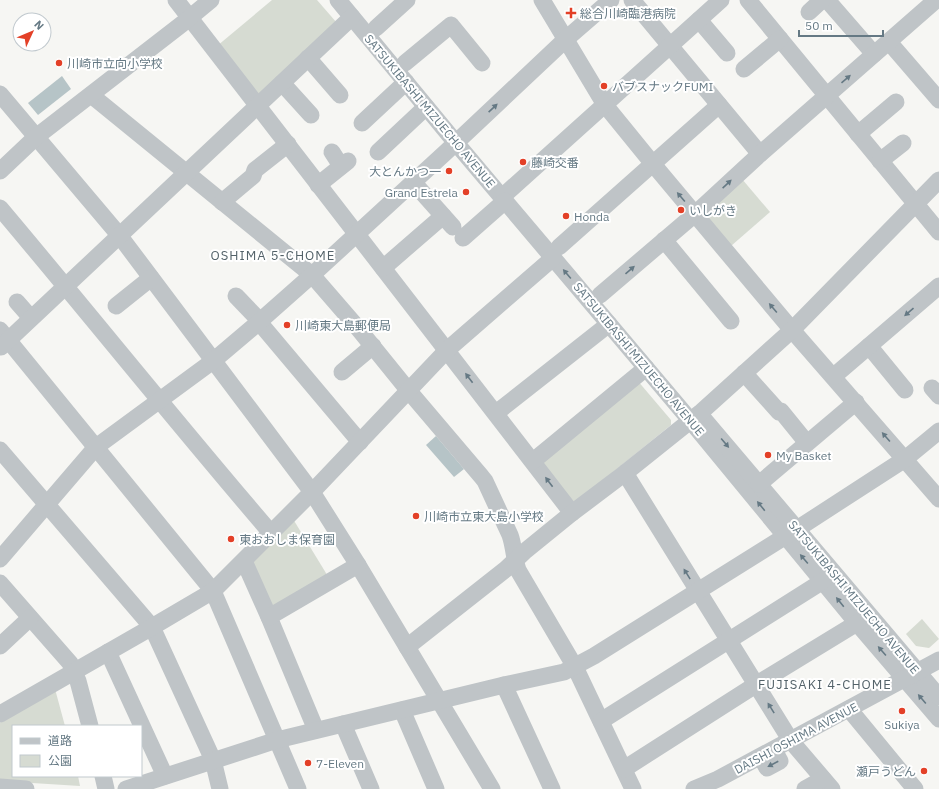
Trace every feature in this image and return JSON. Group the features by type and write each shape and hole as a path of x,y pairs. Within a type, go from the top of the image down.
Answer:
{"street":[{"path":"176,0 572,512"},
{"path":"0,171 36,137 190,18 211,0"},
{"name":"SATSUKIBASHI MIZUECHO AVENUE","path":"338,0 426,107 460,139"},
{"name":"SATSUKIBASHI MIZUECHO AVENUE","path":"352,0 405,63 460,139 506,196 556,252 600,295 695,417 912,675 939,719"},
{"path":"376,28 407,0"},
{"path":"542,0 605,106 792,330 834,376 939,499"},
{"path":"0,559 96,447 213,361 260,321 460,139 566,39 611,0"},
{"path":"632,0 760,154"},
{"path":"383,268 506,196 721,0"},
{"path":"748,0 939,232"},
{"path":"810,12 822,0"},
{"path":"827,0 874,54"},
{"path":"600,295 695,214 760,154 933,4"},
{"path":"298,789 213,591 96,447 3,339 31,318 352,17"},
{"path":"699,20 728,53"},
{"path":"405,63 451,25 482,63"},
{"path":"744,69 780,39"},
{"path":"889,42 939,100"},
{"path":"308,58 340,95"},
{"path":"362,123 406,82"},
{"path":"282,83 310,115"},
{"path":"0,94 119,235 312,492 358,565 492,789"},
{"path":"91,94 312,275 485,481 512,542 518,570 575,667 634,789"},
{"path":"858,134 896,102"},
{"path":"0,714 213,591 312,492 447,350 719,105"},
{"path":"378,152 426,107"},
{"path":"880,161 903,143"},
{"path":"222,202 253,176 255,170 288,144"},
{"path":"318,185 340,160"},
{"path":"407,647 515,561 572,512 625,473 695,417 792,330 939,180"},
{"path":"413,182 453,227"},
{"path":"0,208 66,285 160,401 271,533"},
{"path":"664,240 731,321"},
{"name":"SATSUKIBASHI MIZUECHO AVENUE","path":"556,252 609,324 646,368 759,484 823,581 858,623 912,675 939,697"},
{"path":"116,306 151,278"},
{"path":"834,376 939,286"},
{"path":"236,296 260,321 360,442"},
{"path":"17,302 31,318"},
{"path":"496,413 609,324"},
{"path":"342,372 373,346"},
{"path":"869,346 905,390"},
{"path":"533,461 646,368"},
{"path":"744,373 779,412 781,411 807,443"},
{"path":"759,484 856,402"},
{"path":"126,789 277,740 564,672 575,667 791,533 905,459 939,432"},
{"path":"0,450 152,627 213,760 220,789"},
{"path":"625,473 791,741 828,784 805,789"},
{"path":"244,561 316,730"},
{"path":"269,617 358,565"},
{"path":"601,721 823,581"},
{"path":"0,583 70,663 78,681 90,725"},
{"path":"0,646 30,618"},
{"path":"624,769 757,684 858,623"},
{"path":"108,652 142,725"},
{"name":"DAISHI OSHIMA AVENUE","path":"694,789 718,779 791,741 939,660"},
{"path":"504,685 552,789"},
{"path":"849,709 915,789"},
{"path":"402,710 436,789"},
{"path":"343,724 371,789"},
{"path":"142,726 165,776"},
{"path":"103,777 106,789"},
{"path":"0,787 26,789"}],"green space":[{"path":"272,0 317,0 337,23 260,94 254,93 217,46"},
{"path":"742,179 770,212 731,246 702,212"},
{"path":"637,380 671,420 671,425 576,502 571,501 538,458"},
{"path":"293,519 329,578 272,610 249,562"},
{"path":"922,619 939,639 929,648 916,646 906,634"},
{"path":"55,689 65,725 12,725 12,777 78,777 80,786 0,781 0,723 2,720"}],"shaded area":[{"path":"62,76 71,89 38,115 28,103"},
{"path":"436,436 464,469 454,477 426,445"}],"place":[{"name":"総合川崎臨港病院","path":"571,13"},
{"name":"川崎市立向小学校","path":"59,63"},
{"name":"バブスナックFUMI","path":"604,86"},
{"name":"藤崎交番","path":"523,162"},
{"name":"大とんかつ一","path":"449,171"},
{"name":"Grand Estrela","path":"466,192"},
{"name":"いしがき","path":"681,210"},
{"name":"Honda","path":"566,216"},
{"name":"川崎東大島郵便局","path":"287,325"},
{"name":"My Basket","path":"768,455"},
{"name":"川崎市立東大島小学校","path":"416,516"},
{"name":"東おおしま保育園","path":"231,539"},
{"name":"Sukiya","path":"902,711"},
{"name":"7-Eleven","path":"308,763"},
{"name":"瀬戸うどん","path":"924,771"}],"district":[{"name":"OSHIMA 5-CHOME","path":"273,255"},
{"name":"FUJISAKI 4-CHOME","path":"825,684"}]}
